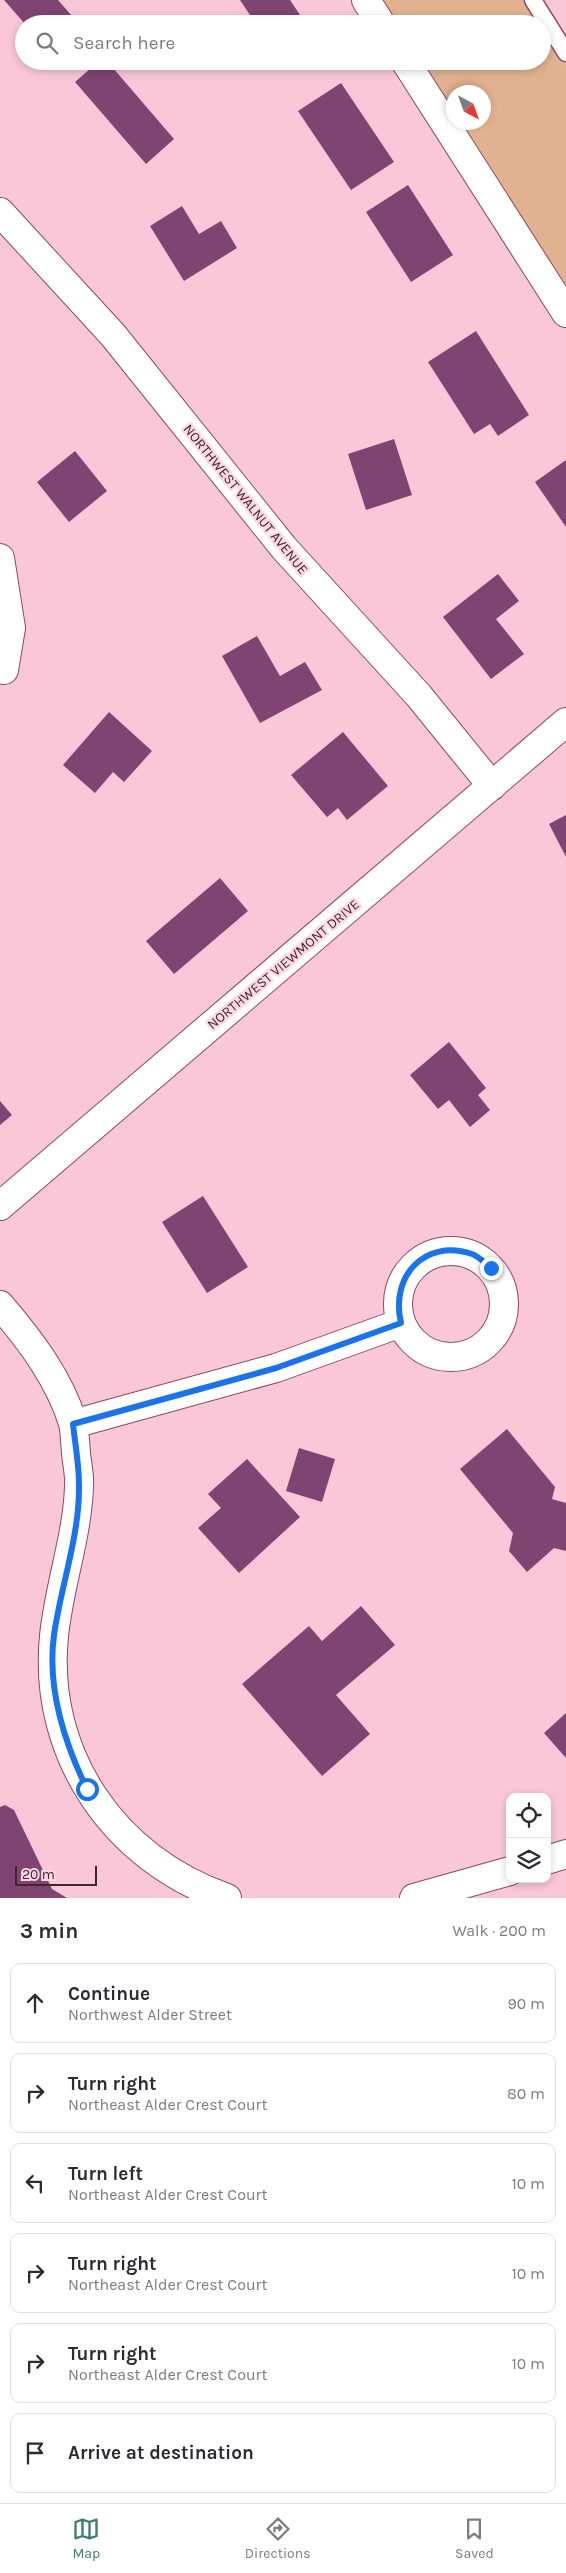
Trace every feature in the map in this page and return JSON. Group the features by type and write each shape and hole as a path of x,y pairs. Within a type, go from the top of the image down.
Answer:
{"street":[{"path":"366,0 375,15"},
{"path":"411,70 566,313"},
{"name":"NORTHWEST WALNUT AVENUE","path":"0,212 113,336 284,548 419,696 492,786"},
{"path":"0,558 11,628 4,670"},
{"name":"NORTHWEST VIEWMONT DRIVE","path":"0,1206 566,722"},
{"path":"0,1305 36,1348 57,1387 73,1424 80,1485 74,1533 54,1636 55,1694 69,1753 87,1789 122,1834 168,1871 227,1898"},
{"path":"73,1424 276,1368 401,1323"},
{"path":"551,1859 566,1854"},
{"path":"414,1898 506,1872"}],"lane":[{"path":"533,0 542,15"},
{"path":"551,29 566,53"}],"shaded area":[{"path":"377,0 525,0 534,15 387,15"},
{"path":"551,41 566,65 566,295 460,130 491,130 491,85 446,85 446,108 422,70 551,70"}],"building":[{"path":"4,0 58,0 71,15 17,15"},
{"path":"240,0 290,0 300,15 250,15"},
{"path":"89,70 115,70 174,139 146,164 75,82"},
{"path":"341,83 394,162 351,190 298,111"},
{"path":"408,185 453,255 411,282 366,212"},
{"path":"182,206 199,234 221,221 237,248 184,281 150,226"},
{"path":"476,331 529,415 498,436 490,424 474,434 428,362"},
{"path":"394,439 412,495 366,510 348,454"},
{"path":"75,451 107,491 69,522 37,482"},
{"path":"566,460 566,527 535,482"},
{"path":"498,574 519,601 496,619 524,654 491,679 443,617"},
{"path":"257,636 280,676 305,662 322,690 260,723 222,656"},
{"path":"109,712 152,751 124,782 113,772 95,793 63,765"},
{"path":"343,732 388,786 347,820 338,808 327,817 291,775"},
{"path":"566,815 566,857 549,824"},
{"path":"220,878 248,911 174,974 146,941"},
{"path":"449,1042 486,1088 478,1095 490,1110 470,1127 449,1100 438,1109 410,1075"},
{"path":"0,1101 12,1115 0,1125"},
{"path":"203,1196 248,1267 207,1293 162,1222"},
{"path":"507,1429 555,1487 552,1499 566,1503 566,1551 554,1548 527,1572 509,1551 513,1533 460,1469"},
{"path":"299,1448 335,1459 322,1502 286,1491"},
{"path":"247,1459 300,1517 239,1573 198,1528 221,1508 208,1494"},
{"path":"361,1606 395,1645 336,1695 370,1734 322,1776 242,1684 309,1626 322,1641"},
{"path":"566,1713 566,1758 544,1733"},
{"path":"5,1805 14,1810 52,1889 67,1898 0,1898 0,1807"}],"route":[{"path":"87,1789 69,1753 55,1694 54,1636 74,1533 80,1485 73,1424 276,1368 401,1323 397,1310 398,1296 405,1276 418,1261 436,1252 451,1250 473,1254 491,1268"}]}
